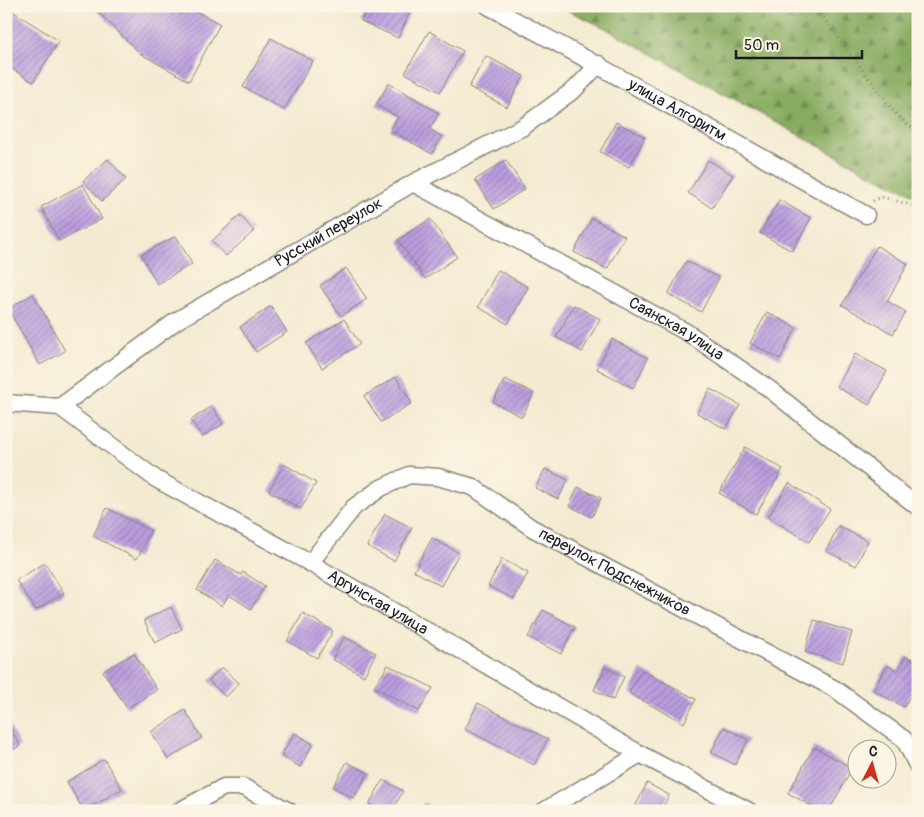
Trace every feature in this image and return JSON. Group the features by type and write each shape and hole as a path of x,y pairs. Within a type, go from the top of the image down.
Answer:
{"street":[{"name":"улица Алгоритм","path":"488,6 600,64 732,142 866,215"},
{"name":"Русский переулок","path":"60,408 176,321 413,184 523,126 575,90 600,64"},
{"name":"Саянская улица","path":"413,184 688,333 768,388 918,507"},
{"path":"6,403 60,408"},
{"name":"Аргунская улица","path":"60,408 156,479 310,563 640,754 749,811"},
{"name":"переулок Подснежников","path":"310,563 354,507 381,488 409,475 438,477 473,487 532,528 835,689 904,739 918,767"},
{"path":"544,811 640,754"},
{"path":"179,811 224,787 243,787 290,811"}],"path":[{"path":"814,6 896,114 918,133"},
{"path":"866,215 873,200 882,197 918,207"}],"green space":[{"path":"558,6 918,6 918,197 866,172 601,26"}],"building":[{"path":"92,6 186,6 220,24 189,81 141,54"},
{"path":"368,6 408,6 412,8 398,38 361,21"},
{"path":"9,9 59,41 33,82 6,65 6,14"},
{"path":"429,31 463,51 440,92 405,73"},
{"path":"271,38 313,61 284,110 243,87"},
{"path":"486,56 524,76 507,107 469,87"},
{"path":"389,83 439,113 430,129 442,137 432,154 390,130 398,117 376,105"},
{"path":"616,122 645,137 629,167 600,152"},
{"path":"108,159 126,179 102,201 83,181"},
{"path":"506,160 525,189 494,209 475,180"},
{"path":"708,160 733,175 712,208 688,193"},
{"path":"83,184 102,219 59,241 41,207"},
{"path":"779,200 811,218 792,251 760,233"},
{"path":"240,215 254,231 226,256 212,241"},
{"path":"592,218 625,236 607,269 574,252"},
{"path":"430,219 457,257 425,279 398,240"},
{"path":"176,236 192,264 157,284 141,255"},
{"path":"877,246 908,264 887,301 906,312 893,334 842,305"},
{"path":"686,261 719,278 701,312 668,294"},
{"path":"346,268 367,299 341,316 320,286"},
{"path":"498,270 528,287 508,324 478,307"},
{"path":"33,294 65,351 40,365 8,309"},
{"path":"574,305 600,319 582,352 556,337"},
{"path":"271,306 287,332 256,352 240,327"},
{"path":"767,312 796,328 780,359 750,343"},
{"path":"344,319 360,344 322,368 306,343"},
{"path":"612,339 648,358 633,388 597,369"},
{"path":"855,354 887,371 869,405 837,387"},
{"path":"396,377 412,403 381,422 364,396"},
{"path":"505,379 534,393 522,417 493,402"},
{"path":"710,389 740,405 726,429 697,413"},
{"path":"212,406 223,424 202,437 191,420"},
{"path":"745,447 783,469 756,514 719,493"},
{"path":"284,464 316,483 301,509 269,491"},
{"path":"545,469 568,480 558,499 535,488"},
{"path":"789,483 830,509 809,542 768,517"},
{"path":"578,487 601,498 592,517 569,506"},
{"path":"107,508 151,531 137,559 93,536"},
{"path":"385,514 412,528 394,561 367,546"},
{"path":"838,526 868,541 856,566 826,551"},
{"path":"432,538 459,553 441,586 414,571"},
{"path":"502,559 528,573 514,599 488,586"},
{"path":"215,560 241,575 243,572 265,586 251,609 229,595 222,606 197,590"},
{"path":"45,563 64,593 36,610 16,580"},
{"path":"171,607 182,629 155,643 144,620"},
{"path":"543,610 575,627 561,654 528,637"},
{"path":"303,613 333,631 317,658 287,641"},
{"path":"814,620 852,632 843,663 805,652"},
{"path":"344,637 376,653 364,676 332,659"},
{"path":"134,653 157,690 127,708 103,671"},
{"path":"906,656 918,663 918,682 904,707 873,690 887,665 898,671"},
{"path":"388,665 433,688 419,711 374,687"},
{"path":"222,667 239,683 226,697 209,681"},
{"path":"605,667 624,677 613,700 594,690"},
{"path":"641,670 696,699 684,723 629,693"},
{"path":"478,703 548,739 534,765 465,729"},
{"path":"185,710 202,738 168,759 151,732"},
{"path":"6,719 20,746 6,753"},
{"path":"724,727 748,740 735,765 711,752"},
{"path":"295,733 313,744 300,767 281,756"},
{"path":"814,747 846,765 846,779 829,811 820,811 788,793"},
{"path":"104,759 122,789 84,811 67,782"},
{"path":"347,762 368,773 354,798 333,787"},
{"path":"383,780 403,791 392,811 381,811 369,804"},
{"path":"647,783 669,795 661,811 633,811"},
{"path":"425,803 439,811 421,811"}]}
